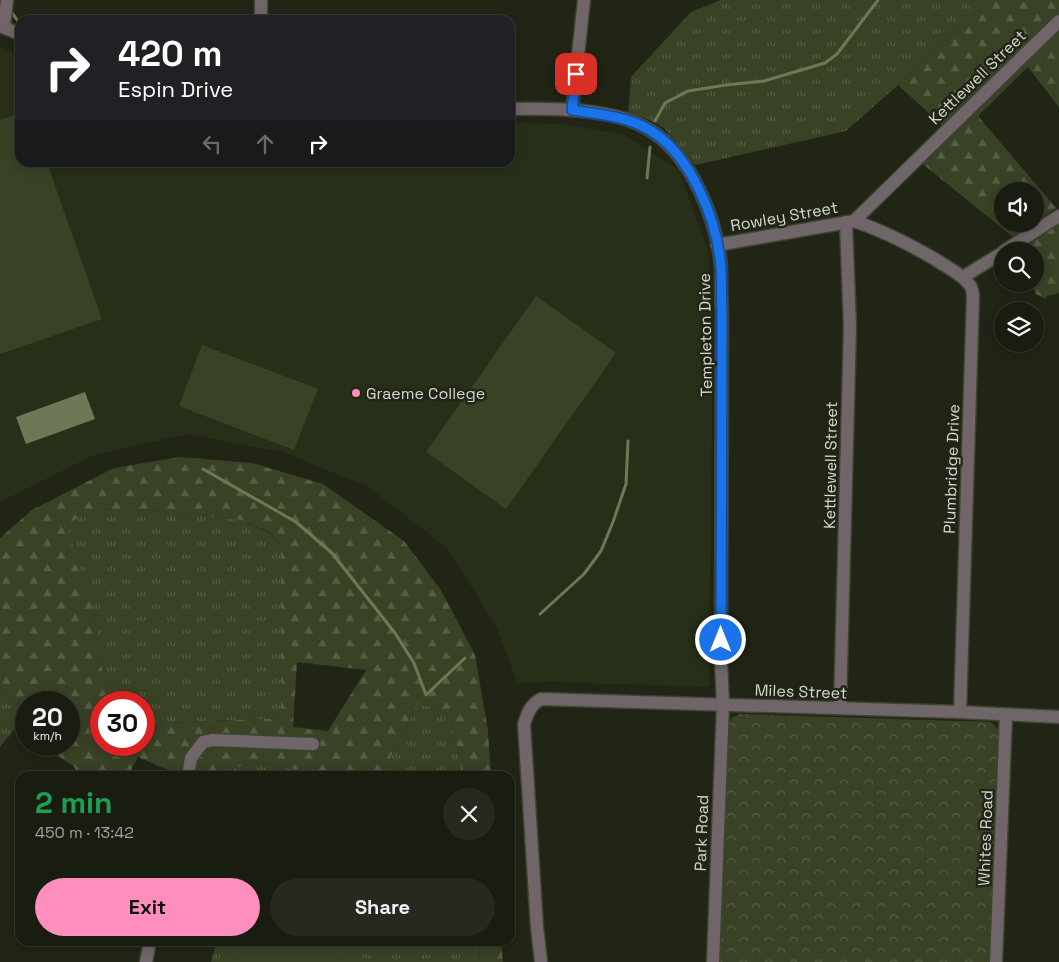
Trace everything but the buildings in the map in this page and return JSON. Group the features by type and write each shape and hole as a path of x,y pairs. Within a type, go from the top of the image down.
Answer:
{"street":[{"path":"7,0 2,27 15,32"},
{"path":"261,15 262,0"},
{"path":"572,110 584,0"},
{"name":"Kettlewell Street","path":"840,708 850,327 850,221 1059,21"},
{"name":"Templeton Drive","path":"515,110 572,110 610,116 647,128 660,137 685,163 707,207 721,268 721,660 723,705"},
{"path":"1019,242 1059,216"},
{"name":"Rowley Street","path":"717,245 850,221 875,228 901,240 963,277"},
{"path":"963,277 994,258"},
{"name":"Plumbridge Drive","path":"960,712 973,295 970,285 963,277"},
{"name":"Miles Street","path":"541,962 524,724 528,710 541,699 960,712 1059,717"},
{"name":"Park Road","path":"713,962 723,705"},
{"name":"Whites Road","path":"996,962 1006,715"},
{"path":"189,771 191,758 203,742 213,740 313,744"},
{"path":"146,962 149,946"}],"shaded area":[{"name":"Graeme College","path":"0,47 15,53 15,167 515,167 515,122 568,125 625,135 679,170 708,251 713,312 709,687 554,682 517,683 497,627 446,547 368,487 283,452 188,434 94,455 0,502"},
{"path":"85,392 95,419 26,444 16,417"}],"green space":[{"path":"721,0 989,0 846,131 695,165 664,128 646,118 628,115 631,77 691,12"},
{"path":"989,0 1059,0 1059,107 1028,67 978,116 1034,182 994,182 994,222 913,156 942,125 898,85"},
{"path":"15,115 15,167 48,167 102,319 0,354 0,120"},
{"path":"1044,194 1056,208 1044,216"},
{"path":"1059,224 1059,293 1046,296 1046,299 1035,292 1044,292 1044,242 1032,242"},
{"path":"1007,232 1021,232 1013,237"},
{"path":"536,296 616,353 506,509 426,452"},
{"path":"202,345 318,389 294,450 179,406"},
{"path":"180,457 252,463 323,484 404,541 441,590 475,655 488,731 491,771 461,771 449,716 432,707 418,703 384,771 305,771 256,762 224,771 170,771 138,757 131,771 76,771 74,766 58,756 80,756 80,691 15,691 15,700 0,686 0,538 32,510 114,468","holes":["96,509 170,511 241,520 271,533 281,547 281,718 166,723 155,720 155,756 90,756 90,691 113,691 103,676 94,613 66,524","297,662 366,670 328,731 293,727"]},
{"path":"96,509 170,511 241,520 271,534 281,547 281,718 166,723 155,720 155,691 112,691 103,676 94,613 65,524"},
{"path":"0,686 15,700 15,728 0,747"},
{"path":"418,703 432,707 449,716 461,771 384,771"},
{"path":"740,714 990,722 997,728 1000,736 990,962 718,962 727,725 732,718"},
{"path":"256,762 305,771 224,771"},
{"path":"216,946 479,946 480,962 211,962"},
{"path":"241,946 345,946 341,962 236,962"},
{"path":"479,946 501,946 503,962 480,962"}],"waterway":[{"path":"655,121 665,103 688,91 764,81 825,63 837,54 878,0"},
{"path":"10,10 15,17"},
{"path":"647,178 650,147"},
{"path":"540,614 584,574 601,551 626,484 628,441"},
{"path":"203,469 296,522 332,553 395,633 414,663 426,695 465,658"}],"place":[{"name":"Graeme College","path":"356,393"}],"route":[{"path":"576,74 572,110 610,116 647,128 660,137 685,163 707,207 717,245 721,268 722,314 721,640"}]}
